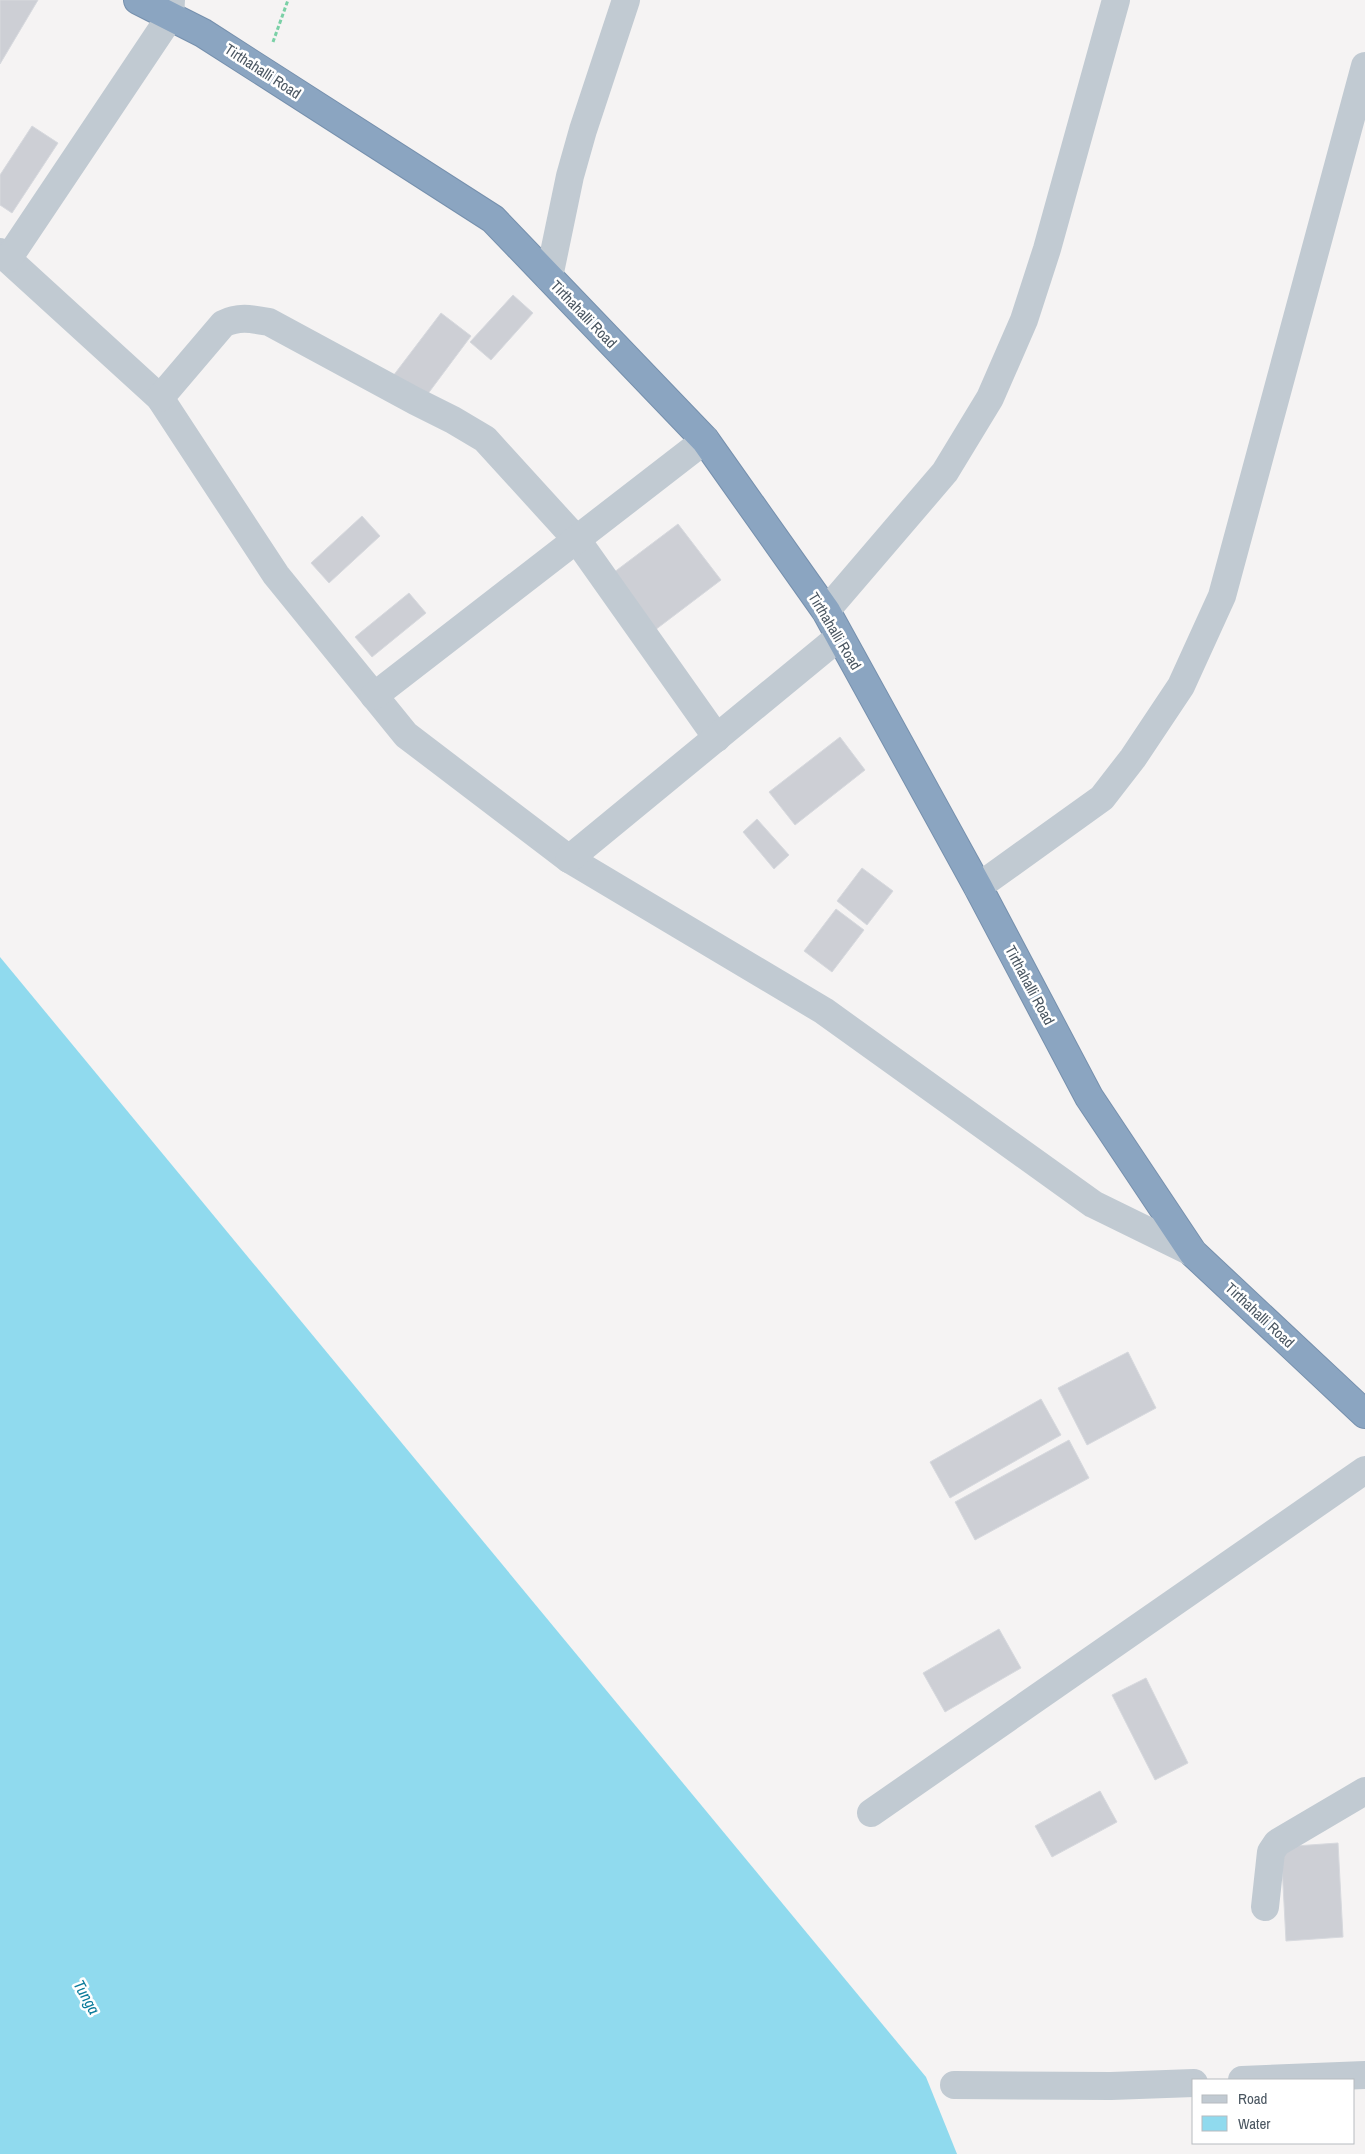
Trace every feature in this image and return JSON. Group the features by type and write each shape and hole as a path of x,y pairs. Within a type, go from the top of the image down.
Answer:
{"highway":[{"name":"Tirthahalli Road","path":"138,0 170,8 203,33 492,219 705,440 826,611 978,887 1089,1097 1193,1253 1365,1414"}],"street":[{"path":"549,277 580,139 626,0"},
{"path":"826,611 945,472 990,398 1024,320 1047,249 1116,0"},
{"path":"170,8 4,256 160,398 276,575 406,735 569,859 824,1011 1093,1204 1193,1253"},
{"path":"978,887 1102,798 1160,718 1185,677 1222,596 1365,66"},
{"path":"160,398 223,324 233,319 248,318 269,322 454,420 485,439 577,540 717,738"},
{"path":"374,696 705,440"},
{"path":"569,859 840,637"},
{"path":"871,1813 1365,1470"},
{"path":"1265,1907 1271,1852 1277,1843 1365,1791"},
{"path":"1262,2079 1365,2074"},
{"path":"954,2085 1111,2086 1192,2082"}],"path":[{"path":"264,72 288,0"}],"water":[{"name":"Tunga","path":"0,957 926,2077 957,2154 0,2154"}],"building":[{"path":"0,0 38,0 0,64"},
{"path":"32,126 58,143 12,213 0,205 0,175"},
{"path":"513,295 533,313 491,360 470,342"},
{"path":"441,313 471,336 421,403 390,380"},
{"path":"362,516 380,536 329,583 311,563"},
{"path":"678,524 721,580 655,630 613,573"},
{"path":"409,593 426,613 372,657 355,637"},
{"path":"840,737 865,770 795,825 769,792"},
{"path":"757,819 789,855 774,869 743,832"},
{"path":"862,868 893,891 867,925 837,901"},
{"path":"836,909 864,930 832,972 804,951"},
{"path":"1128,1352 1156,1408 1087,1445 1058,1388"},
{"path":"1041,1399 1061,1435 950,1498 930,1462"},
{"path":"1069,1440 1089,1478 975,1540 955,1502"},
{"path":"999,1629 1021,1668 945,1712 923,1673"},
{"path":"1146,1678 1188,1763 1155,1780 1112,1695"},
{"path":"1100,1791 1117,1822 1052,1857 1035,1826"},
{"path":"1338,1843 1343,1937 1286,1941 1281,1847"}]}
